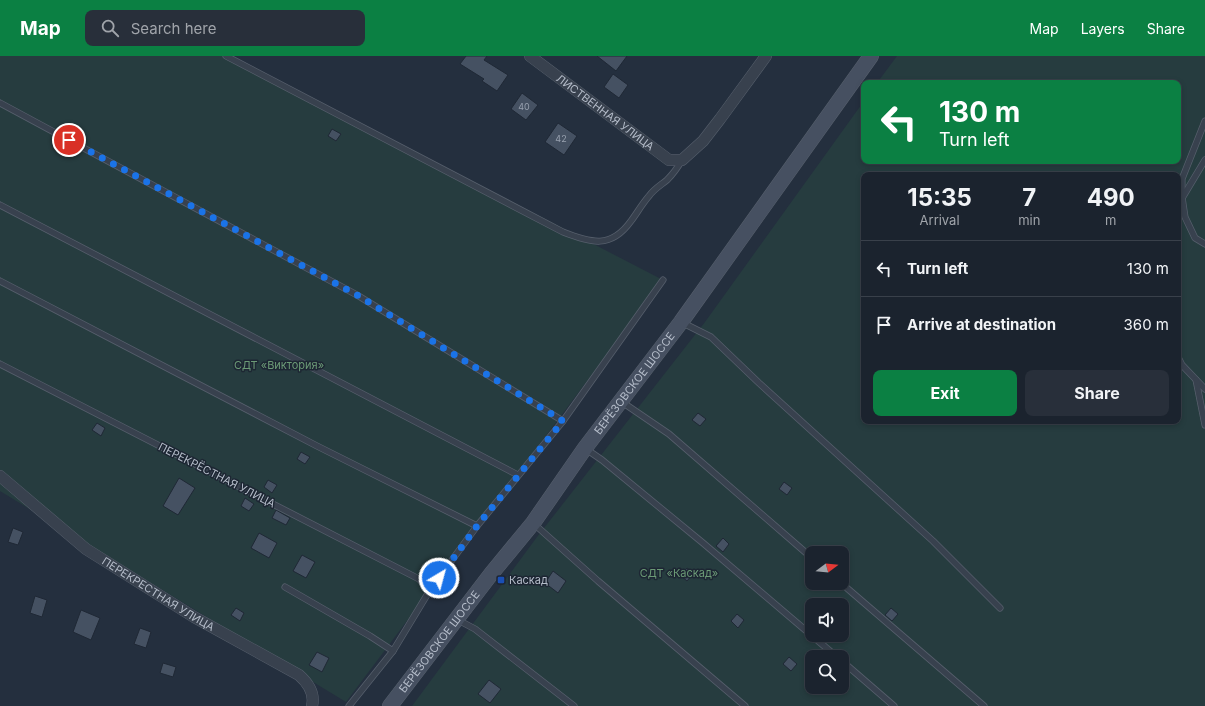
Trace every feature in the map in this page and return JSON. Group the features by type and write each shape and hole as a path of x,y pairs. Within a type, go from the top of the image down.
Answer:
{"street":[{"name":"ЛИСТВЕННАЯ УЛИЦА","path":"530,56 657,152 669,160 682,160"},
{"path":"682,160 703,141 766,56"},
{"name":"БЕРЁЗОВСКОЕ ШОССЕ","path":"390,706 532,523 585,448 622,402 871,56"},
{"name":"ПЕРЕКРЕСТНАЯ УЛИЦА","path":"0,476 86,548 194,617 299,675 307,681 312,693 312,706"}],"lane":[{"path":"226,56 563,232 582,239 599,242 611,240 620,234 630,223 653,190 667,180 682,160"},
{"path":"0,103 357,295 563,421"},
{"path":"1205,121 1182,179 1182,197 1185,217 1195,238 1205,244"},
{"path":"1182,197 1205,160"},
{"path":"0,205 516,474"},
{"path":"349,706 393,651 430,590 477,526 563,421 663,280"},
{"path":"0,282 317,446 477,526"},
{"path":"681,322 711,337 759,383 933,542 1000,608"},
{"path":"1181,363 1205,388"},
{"name":"ПЕРЕКРЁСТНАЯ УЛИЦА","path":"0,364 419,579 430,590"},
{"path":"1196,380 1205,425"},
{"path":"622,402 669,434 805,552"},
{"path":"585,448 602,460 703,543 829,650"},
{"path":"532,523 745,706"},
{"path":"285,587 393,651"},
{"path":"849,590 984,706"},
{"path":"456,619 475,629 574,706"},
{"path":"849,667 894,706"}],"green space":[{"name":"СДТ «Виктория»","path":"0,56 230,56 663,280 346,702 0,491"},
{"name":"СДТ «Каскад»","path":"897,56 1205,56 1205,706 412,706 537,537 705,322 861,105 861,164 1181,164 1181,80 879,80"}],"building":[{"path":"466,56 487,56 484,60 508,75 497,91 482,81 484,79 460,64"},
{"path":"597,56 627,56 616,71"},
{"path":"613,74 628,85 619,98 604,87"},
{"path":"522,93 538,105 526,120 511,109"},
{"path":"558,123 577,136 564,155 545,142"},
{"path":"332,129 341,134 336,141 328,136"},
{"path":"698,413 706,419 700,426 692,420"},
{"path":"97,423 105,428 101,436 92,430"},
{"path":"301,452 310,457 305,464 297,459"},
{"path":"179,478 195,488 178,515 163,506"},
{"path":"268,480 277,485 272,493 264,487"},
{"path":"784,482 792,488 787,495 779,489"},
{"path":"245,498 254,504 249,511 241,506"},
{"path":"276,510 290,518 286,525 272,518"},
{"path":"13,528 23,532 18,545 8,542"},
{"path":"259,533 277,543 269,558 251,548"},
{"path":"723,538 729,544 723,552 716,546"},
{"path":"302,555 315,562 306,578 293,571"},
{"path":"687,568 694,573 687,581 680,575"},
{"path":"553,571 566,581 558,593 545,583"},
{"path":"35,596 47,600 42,617 30,613"},
{"path":"236,608 244,613 240,621 231,615"},
{"path":"891,608 898,614 892,621 885,615"},
{"path":"81,610 100,618 91,640 73,632"},
{"path":"737,614 744,620 738,628 731,621"},
{"path":"140,628 151,632 146,648 134,644"},
{"path":"317,652 329,658 322,672 309,665"},
{"path":"789,657 797,664 791,671 783,664"},
{"path":"163,663 176,667 173,677 160,673"},
{"path":"489,680 501,689 490,703 478,694"}],"place":[{"name":"Каскад","path":"501,580"}],"route":[{"path":"69,140 357,295 563,421 477,526 439,578"}]}
